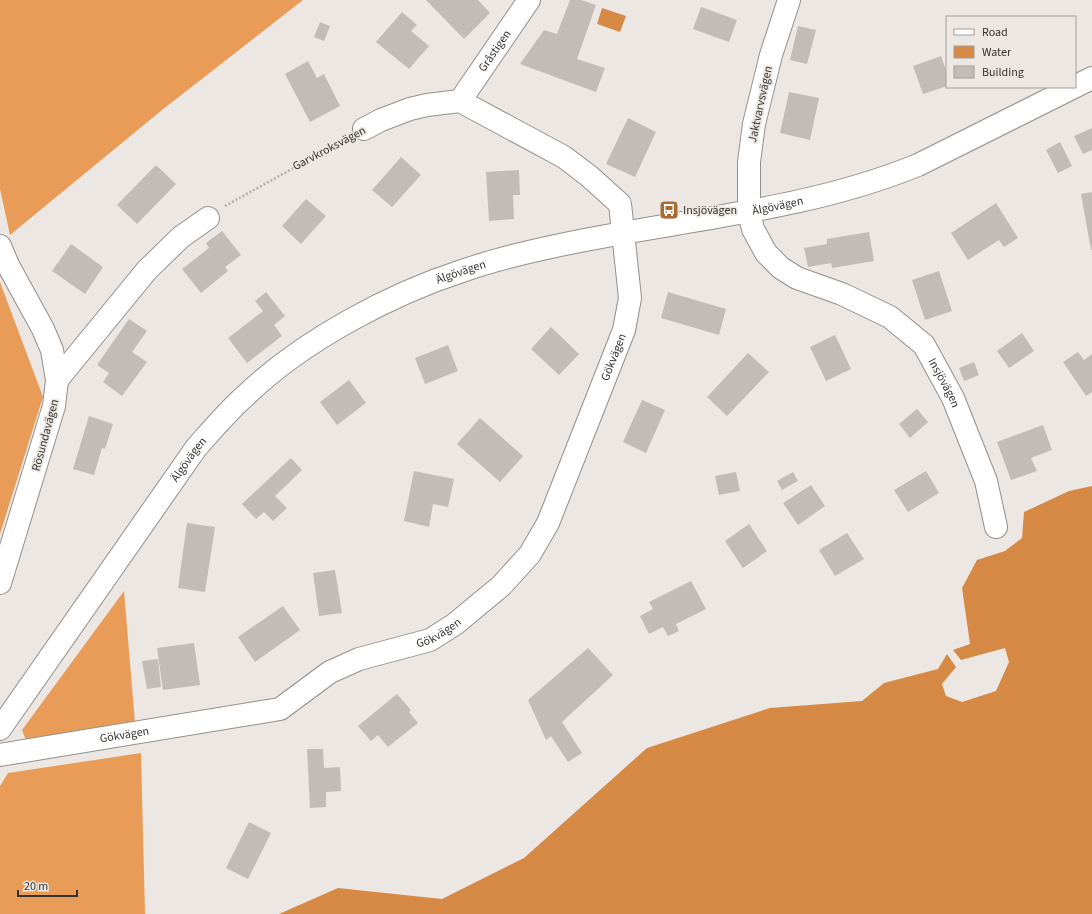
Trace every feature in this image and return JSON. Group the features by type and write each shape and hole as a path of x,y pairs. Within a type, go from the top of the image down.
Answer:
{"street":[{"name":"Gråstigen","path":"460,101 529,0"},
{"name":"Jaktvarvsvägen","path":"749,212 749,162 754,124 771,55 789,0"},
{"name":"Älgövägen","path":"1076,86 1092,78"},
{"name":"Älgövägen","path":"0,729 196,448 245,395 276,368 349,320 423,285 465,270 507,258 566,244 749,212 827,196 888,177 932,158 1072,88"},
{"name":"Garvkroksvägen","path":"364,129 381,120 410,109 427,105 460,101"},
{"path":"460,101 564,157 589,176 620,204 624,234"},
{"name":"Insjövägen","path":"749,212 758,241 766,253 781,268 797,278 842,294 890,317 924,345 953,398 986,481 996,527"},
{"path":"57,380 147,270 181,237 208,218"},
{"name":"Gökvägen","path":"0,755 280,709 330,672 359,659 430,640 455,624 478,606 501,586 530,554 548,523 624,330 630,298 624,234"},
{"name":"Rösundavägen","path":"0,246 8,265 43,328 52,350 57,380 54,406 0,583"}],"path":[{"name":"Garvkroksvägen","path":"208,218 235,199 364,129"}],"shaded area":[{"path":"0,0 303,0 162,110 10,235 0,189"},
{"path":"0,282 43,397 0,534"},
{"path":"124,591 135,723 27,743 22,730"},
{"path":"141,753 145,914 0,914 0,786 8,773"}],"water":[{"path":"602,8 626,16 620,32 597,24"},
{"path":"1092,486 1092,914 279,914 338,888 442,899 524,858 647,748 770,708 862,701 884,683 938,669 947,654 956,667 942,684 946,696 962,702 996,691 1009,662 1005,648 961,660 953,650 970,644 962,588 977,560 1005,551 1022,538 1024,512 1069,491"}],"building":[{"path":"426,0 478,0 490,13 464,39"},
{"path":"570,0 581,0 596,5 577,59 605,68 596,92 520,64 544,30 557,34"},
{"path":"701,7 737,20 729,42 693,29"},
{"path":"402,12 417,25 411,31 429,46 409,69 376,42"},
{"path":"320,22 330,26 324,41 314,37"},
{"path":"798,26 816,30 807,64 790,60"},
{"path":"941,56 946,70 946,86 923,94 913,66"},
{"path":"308,61 317,78 324,74 340,106 310,122 285,74"},
{"path":"789,92 819,98 810,140 780,133"},
{"path":"628,118 656,132 635,177 606,164"},
{"path":"1092,128 1092,150 1083,154 1074,136"},
{"path":"1060,142 1072,166 1058,173 1046,150"},
{"path":"401,157 421,175 392,207 372,190"},
{"path":"156,165 176,184 137,224 117,205"},
{"path":"519,170 520,195 513,195 514,219 489,221 486,172"},
{"path":"1092,192 1092,250 1091,250 1081,194"},
{"path":"306,199 326,216 301,244 282,226"},
{"path":"996,203 1018,238 1004,247 999,240 968,260 951,233"},
{"path":"222,231 241,255 225,267 228,271 201,293 182,269 209,248 206,243"},
{"path":"869,232 874,261 832,268 831,263 808,267 804,248 827,244 827,239"},
{"path":"71,244 103,267 85,294 52,271"},
{"path":"939,271 952,311 925,320 912,280"},
{"path":"266,292 285,316 274,325 282,336 247,363 228,338 263,311 255,301"},
{"path":"668,292 726,309 719,335 661,318"},
{"path":"129,319 147,331 132,352 147,362 122,396 103,382 109,373 97,365"},
{"path":"551,327 579,354 559,375 531,349"},
{"path":"1022,333 1034,351 1009,368 997,351"},
{"path":"835,335 851,369 826,381 810,347"},
{"path":"448,345 458,371 425,384 415,358"},
{"path":"1078,352 1084,360 1092,354 1092,392 1086,396 1063,362"},
{"path":"748,353 769,372 727,416 707,397"},
{"path":"974,362 979,375 964,381 959,368"},
{"path":"349,380 366,403 337,425 320,402"},
{"path":"642,400 665,410 646,453 623,442"},
{"path":"917,409 928,422 910,438 899,424"},
{"path":"89,416 113,424 105,449 102,448 94,475 73,469"},
{"path":"480,418 523,456 500,482 457,444"},
{"path":"1043,425 1052,450 1031,458 1037,471 1011,480 997,442"},
{"path":"291,458 302,470 275,496 287,508 273,521 264,512 256,519 242,504"},
{"path":"414,471 454,479 448,507 433,504 429,527 404,521"},
{"path":"926,471 939,493 908,512 894,490"},
{"path":"736,472 740,491 719,495 715,476"},
{"path":"793,472 798,481 782,490 777,481"},
{"path":"811,485 825,506 798,525 783,503"},
{"path":"187,523 215,527 205,592 178,588"},
{"path":"749,524 767,551 743,568 725,541"},
{"path":"847,533 864,559 835,576 819,550"},
{"path":"335,570 342,613 319,616 313,573"},
{"path":"691,581 706,609 676,624 679,631 668,636 663,627 649,634 640,616 653,609 649,602"},
{"path":"283,606 300,630 255,662 238,637"},
{"path":"194,643 200,685 163,690 157,648"},
{"path":"588,648 613,675 562,722 582,753 568,762 551,736 546,740 528,700"},
{"path":"158,659 161,687 147,689 142,661"},
{"path":"397,694 411,710 409,712 418,723 388,747 378,735 371,741 358,726"},
{"path":"307,749 323,749 324,768 340,767 341,791 326,792 326,807 310,808"},
{"path":"249,822 271,833 248,879 226,868"}],"place":[{"name":"Insjövägen","path":"669,210"}]}
